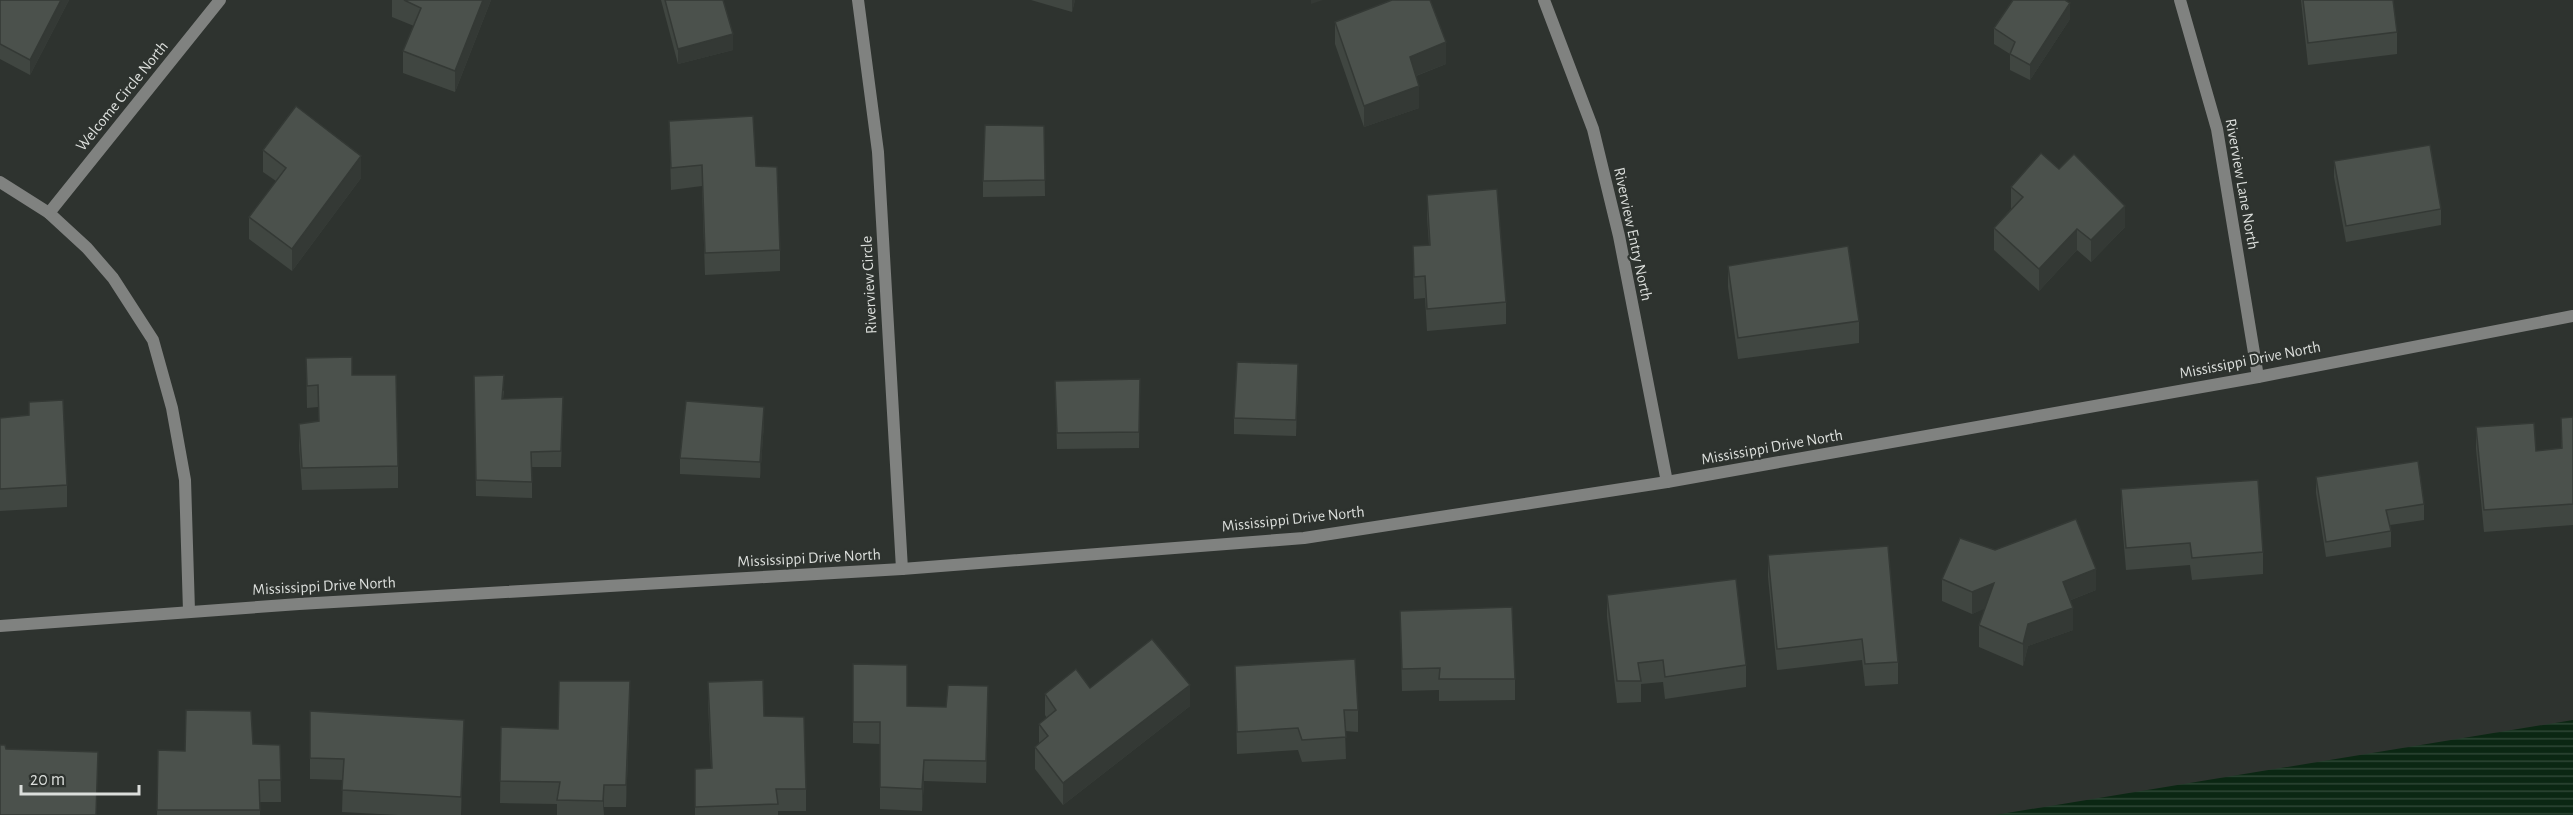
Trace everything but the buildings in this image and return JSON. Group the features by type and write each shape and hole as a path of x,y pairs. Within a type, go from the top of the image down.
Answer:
{"street":[{"name":"Welcome Circle North","path":"49,213 220,0"},
{"name":"Riverview Circle","path":"858,0 878,152 902,569"},
{"name":"Riverview Entry North","path":"1544,0 1593,129 1619,236 1667,482"},
{"name":"Riverview Lane North","path":"2180,0 2217,129 2258,376"},
{"path":"0,182 49,213 87,248 113,278 153,340 172,408 185,480 189,611"},
{"name":"Mississippi Drive North","path":"0,626 189,611 902,569 1304,538 1667,482 2258,376 2573,316"}],"shaded area":[{"path":"2573,720 2573,815 1995,815"}]}
